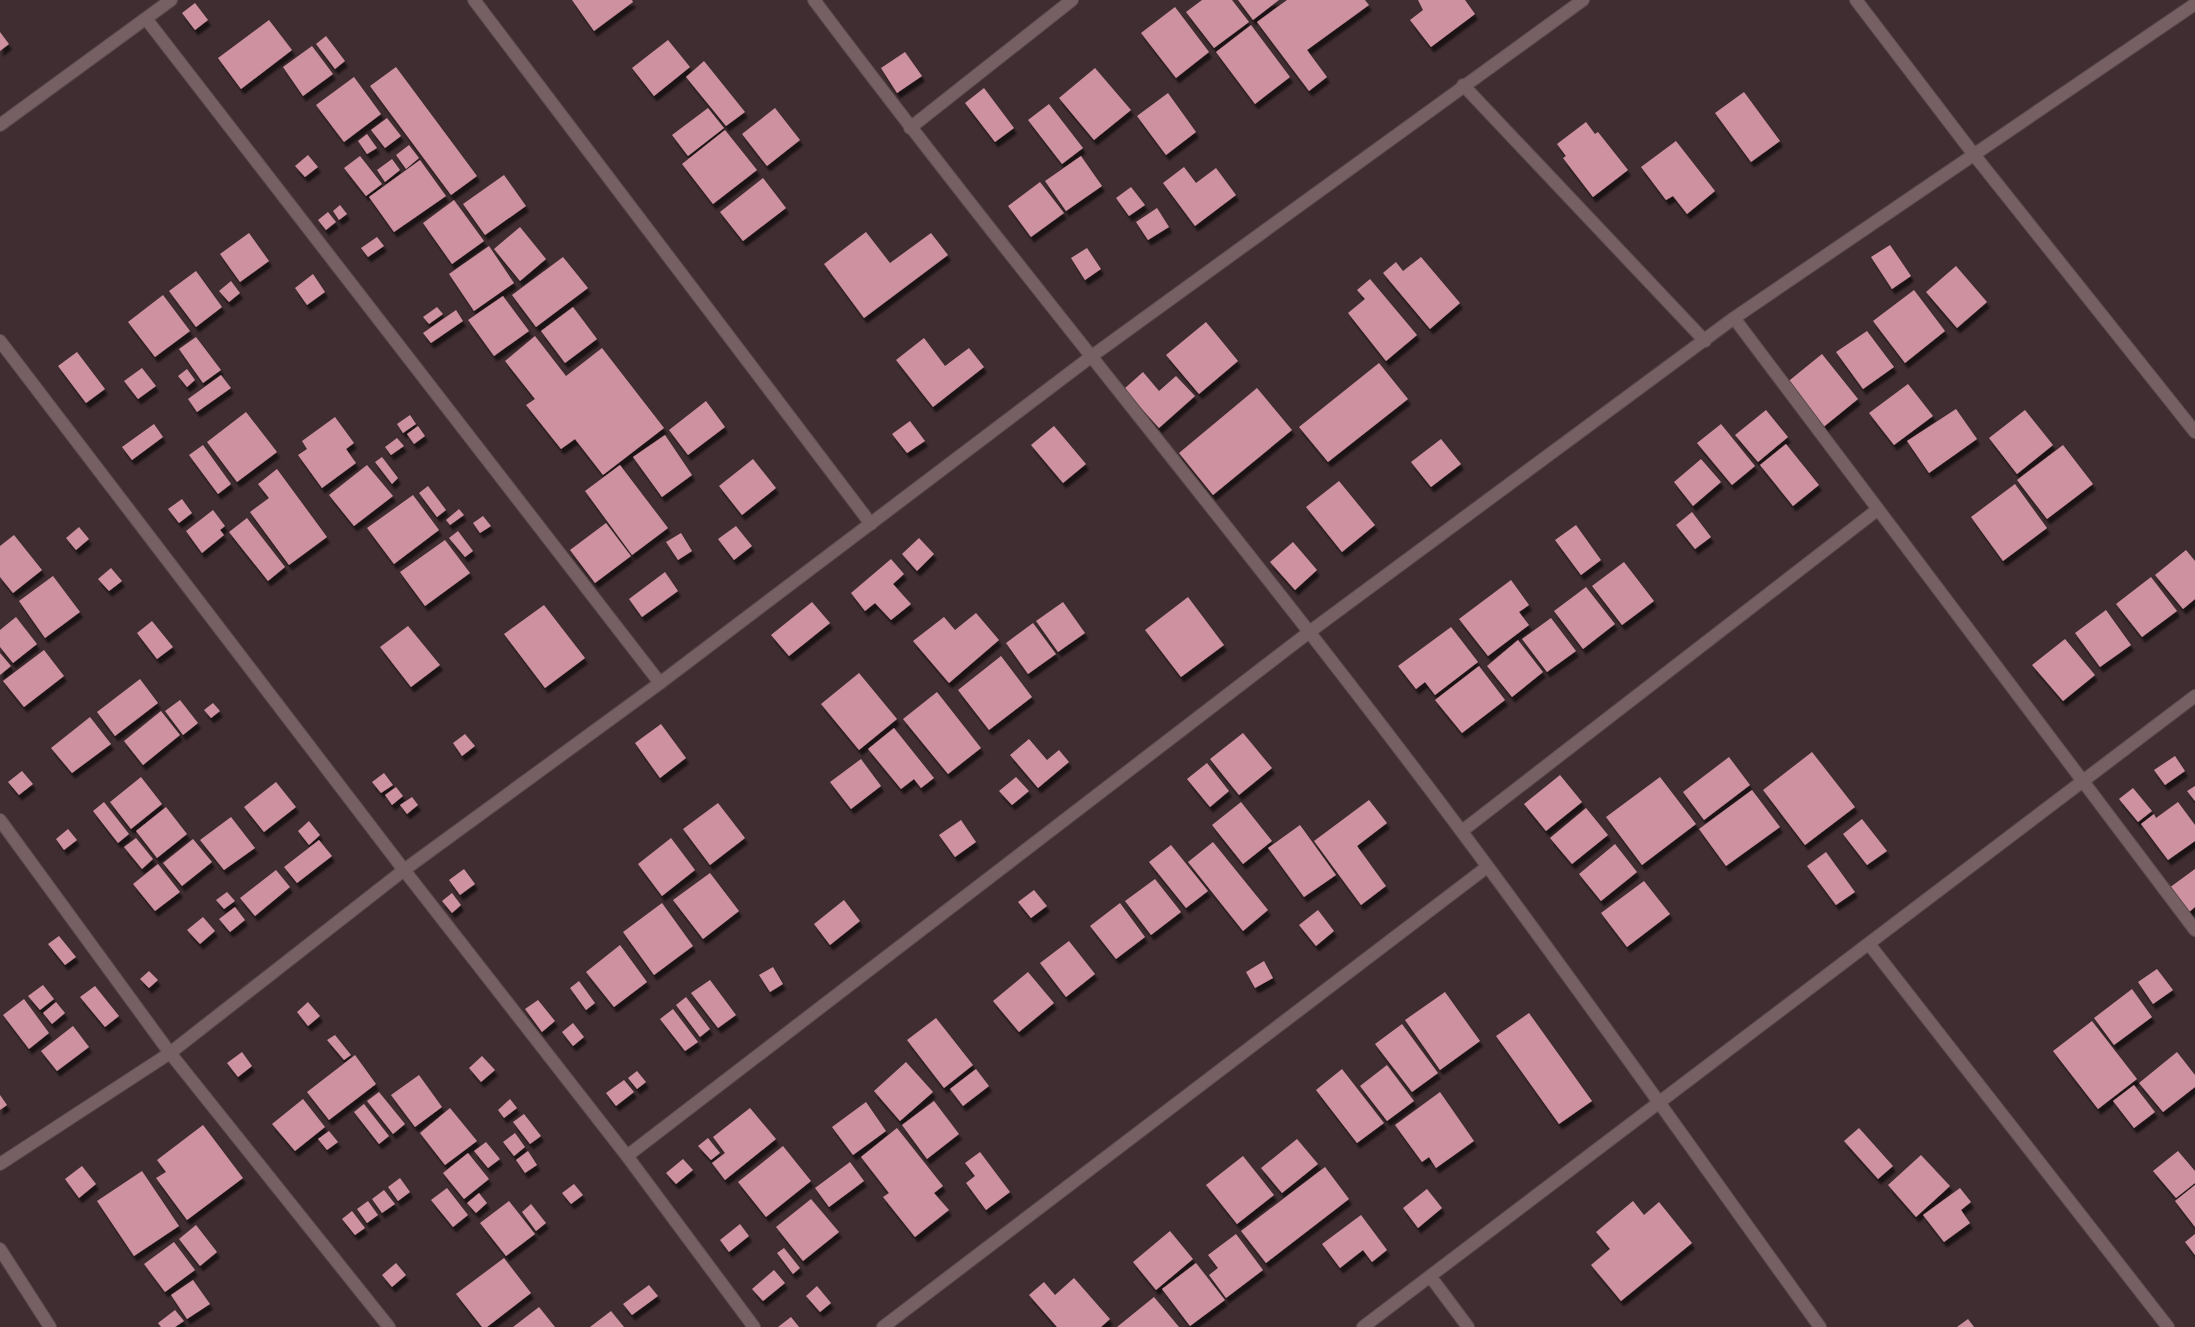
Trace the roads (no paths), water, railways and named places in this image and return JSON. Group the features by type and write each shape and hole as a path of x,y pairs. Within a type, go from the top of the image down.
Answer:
{"street":[{"path":"0,125 147,20 171,0"},
{"path":"474,0 871,524"},
{"path":"814,0 910,128 1092,356 1462,831 1820,1327"},
{"path":"910,128 1072,0"},
{"path":"0,1164 170,1053 404,870 660,683 1092,356 1583,0"},
{"path":"1856,0 1975,156 2195,432"},
{"path":"627,1156 1308,633 1734,318 1975,156 2195,4"},
{"path":"147,20 660,683"},
{"path":"1464,85 1705,341"},
{"path":"1734,318 2195,930"},
{"path":"0,341 404,870 627,1156 754,1327"},
{"path":"1462,831 1877,510"},
{"path":"1362,1327 2195,696"},
{"path":"0,820 170,1053 389,1327"},
{"path":"883,1327 1487,867"},
{"path":"1869,944 2168,1327"},
{"path":"0,1250 50,1327"},
{"path":"1430,1276 1468,1327"}]}
